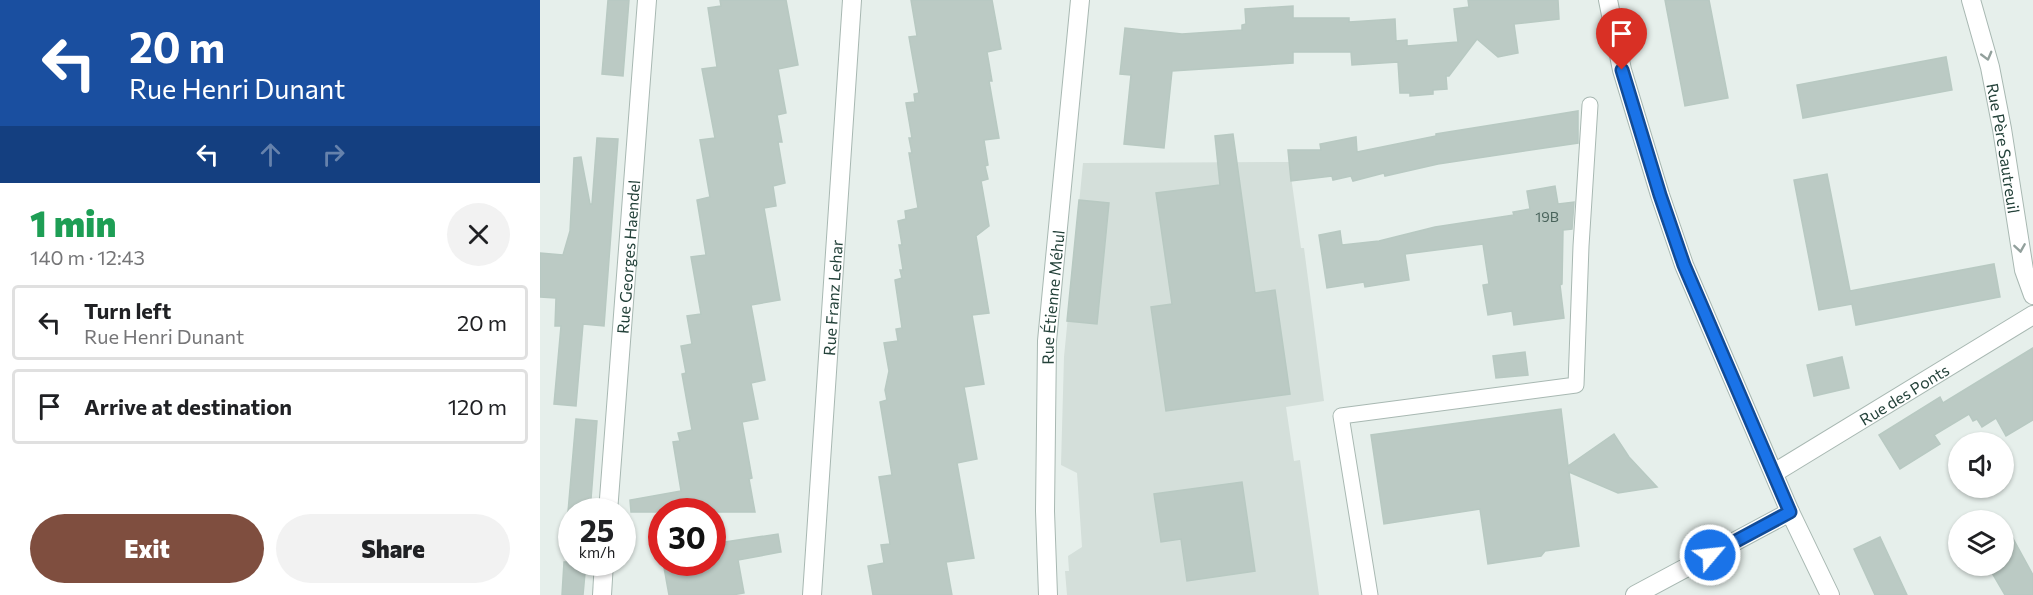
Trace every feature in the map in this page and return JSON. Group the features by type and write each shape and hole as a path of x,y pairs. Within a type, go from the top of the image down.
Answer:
{"street":[{"name":"Rue Georges Haendel","path":"609,498 647,0"},
{"name":"Rue Franz Lehar","path":"812,595 852,0"},
{"name":"Rue Étienne Méhul","path":"1048,595 1047,340 1080,0"},
{"path":"1608,0 1622,70 1684,265 1790,512 1830,595"},
{"name":"Rue Père Sautreuil","path":"1971,0 1990,67 2024,270 2033,295"},
{"name":"Rue des Ponts","path":"1774,473 2033,315"},
{"path":"1635,595 1790,512"},
{"path":"602,595 603,576"}],"lane":[{"path":"1370,595 1341,416 1576,385 1581,246 1590,105"}],"shaded area":[{"path":"1289,162 1301,248 1304,248 1324,401 1286,407 1294,461 1300,460 1319,595 1067,595 1065,571 1069,571 1068,556 1082,547 1077,473 1061,465 1064,357 1083,163"}],"building":[{"path":"608,0 629,0 623,76 602,74"},
{"path":"720,0 786,0 798,65 778,69 786,113 777,115 782,142 778,142 785,183 773,186 776,206 764,208 780,300 751,305 765,380 751,383 758,419 742,422 752,478 749,479 755,512 726,512 726,498 648,498 648,512 636,512 636,499 681,491 673,442 680,441 678,433 692,430 682,374 686,373 681,346 692,344 687,316 701,314 691,257 706,255 697,200 710,197 700,140 715,138 702,69 717,67 708,8 721,6"},
{"path":"911,0 992,0 1001,49 987,52 992,81 989,81 999,138 984,140 988,179 981,181 989,226 976,236 989,313 972,315 984,384 964,387 977,459 957,463 974,558 946,562 952,595 873,595 868,566 884,563 881,545 890,544 879,477 892,475 880,402 887,400 885,390 889,371 884,343 898,341 896,329 902,328 895,280 902,278 900,270 903,270 898,221 906,219 905,211 918,208 909,153 912,153 909,138 912,138 906,103 915,102 914,94 919,93 909,37 917,36"},
{"path":"1468,0 1558,0 1559,19 1514,24 1518,53 1498,57 1477,39 1449,76 1446,76 1447,89 1433,90 1433,94 1410,96 1410,93 1400,93 1398,62 1352,65 1351,52 1293,52 1293,63 1172,71 1164,148 1124,144 1131,75 1120,74 1125,28 1182,34 1242,30 1242,25 1246,24 1245,9 1293,6 1293,18 1349,18 1349,22 1395,19 1396,41 1407,40 1407,46 1458,42 1454,9 1469,7"},
{"path":"1665,0 1709,0 1728,98 1685,106"},
{"path":"1946,57 1952,90 1803,118 1797,85"},
{"path":"1578,111 1578,143 1438,164 1385,176 1384,173 1353,181 1351,176 1333,180 1332,176 1291,181 1288,150 1321,150 1320,144 1356,137 1357,152 1436,136 1436,134"},
{"path":"1233,134 1255,293 1275,290 1290,394 1166,411 1151,307 1172,304 1156,193 1220,185 1215,136"},
{"path":"597,138 618,139 604,326 583,324 576,406 554,404 561,326 555,326 556,298 540,297 540,253 563,255 570,231 574,158 581,157 590,204 592,204"},
{"path":"1827,174 1850,291 1994,264 2000,297 1856,325 1852,304 1819,310 1794,180"},
{"path":"1555,186 1558,204 1574,202 1572,229 1563,230 1562,284 1560,285 1564,318 1514,325 1512,311 1488,315 1483,285 1489,284 1483,244 1405,254 1409,280 1365,287 1364,282 1327,288 1319,235 1340,231 1342,245 1379,241 1435,227 1514,215 1513,212 1530,209 1527,191"},
{"path":"1079,200 1109,203 1097,324 1067,321"},
{"path":"2033,348 2033,420 2013,432 2004,432 1996,418 1982,427 1977,419 1973,421 1969,414 1934,435 1940,444 1900,469 1879,435 1940,397 1943,403"},
{"path":"1525,352 1528,375 1496,378 1493,356"},
{"path":"1842,357 1849,388 1814,396 1807,365"},
{"path":"1561,409 1568,466 1614,434 1629,457 1657,487 1618,493 1569,472 1579,546 1545,551 1541,556 1488,564 1480,509 1384,524 1371,435"},
{"path":"576,419 597,421 591,498 569,498"},
{"path":"1242,482 1255,571 1187,581 1181,539 1161,542 1154,494"},
{"path":"778,534 781,552 738,560 744,593 669,595 666,576 726,576 726,542"},
{"path":"1880,537 1907,595 1875,595 1854,549"},
{"path":"2014,540 2033,575 2033,595 2005,595 1994,576 2014,576"},
{"path":"563,576 585,576 583,595 562,595"}],"route":[{"path":"1622,70 1684,265 1790,512 1710,555"}]}
